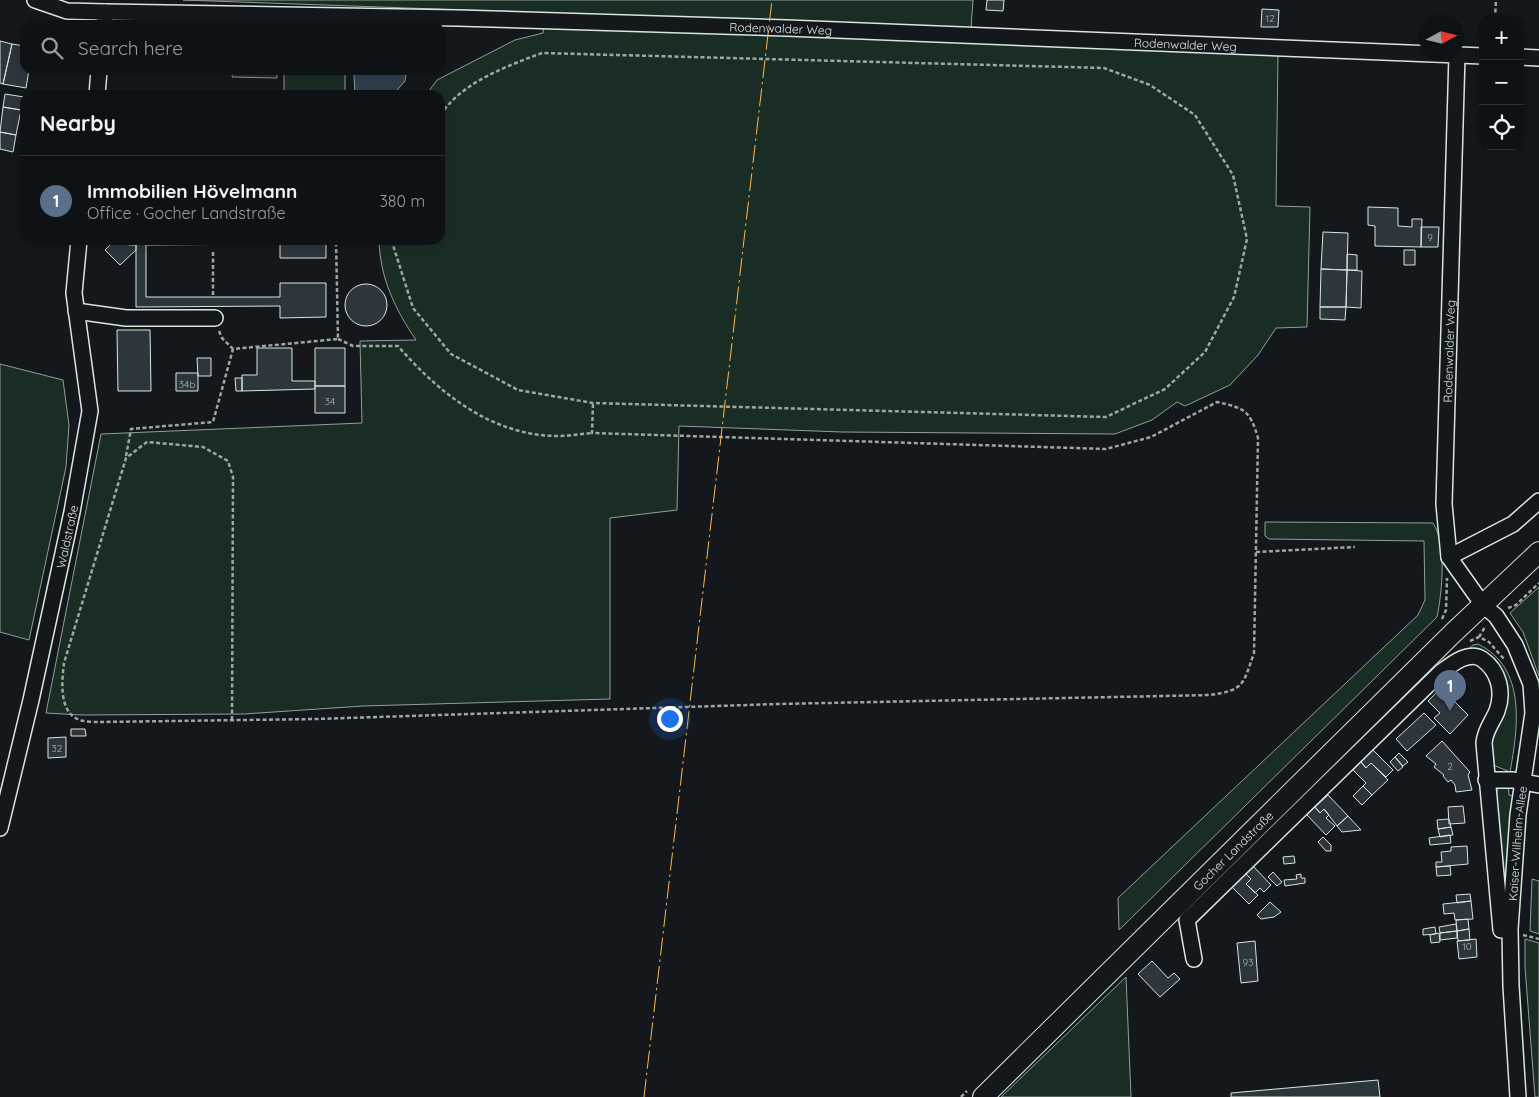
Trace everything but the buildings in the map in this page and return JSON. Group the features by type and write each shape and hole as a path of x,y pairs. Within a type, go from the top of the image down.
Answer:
{"main road":[{"name":"Gocher Landstraße","path":"983,1097 1539,552"}],"street":[{"path":"36,0 67,11 104,19"},
{"name":"Rodenwalder Weg","path":"104,19 457,18 787,28 1419,53"},
{"name":"Rodenwalder Weg","path":"1464,55 1479,56"},
{"path":"1524,57 1539,58"},
{"name":"Rodenwalder Weg","path":"1449,556 1444,504 1457,60"},
{"path":"98,90 99,75"},
{"name":"Waldstraße","path":"0,828 31,700 72,512 90,411 74,293 79,245"},
{"path":"76,311 126,318 215,318"},
{"path":"1483,605 1449,556 1513,524 1539,501"},
{"name":"Kaiser-Wilhelm-Allee","path":"1483,605 1496,616 1515,645 1531,684 1533,713 1512,884 1510,929 1511,986 1518,1097"},
{"name":"Gocher Landstraße","path":"1194,959 1187,920 1440,673 1454,662 1472,656 1480,658 1494,670 1499,688 1496,712 1484,733 1486,780 1501,930"},
{"path":"1486,780 1512,780 1539,786"}],"path":[{"path":"1495,15 1496,0"},
{"path":"393,245 413,308 451,354 518,390 593,403 1106,417 1165,389 1205,352 1234,297 1247,239 1233,175 1195,115 1150,85 1104,68 542,52 491,73 445,108"},
{"path":"336,245 338,339"},
{"path":"213,252 213,295"},
{"path":"338,339 353,346 398,346 441,390 475,414 513,429 557,436 592,433 1106,449 1150,437 1217,402 1241,407 1253,420 1258,438 1254,653 1243,683 1230,692 1210,695 778,704 232,720 100,722 79,720 67,709 61,688 64,663 126,458 131,429 213,422 233,350 338,339"},
{"path":"592,433 593,403"},
{"path":"126,458 148,442 202,447 228,461 233,477 232,720"},
{"path":"1256,552 1355,547"},
{"path":"1522,934 1539,939"}],"green space":[{"path":"183,0 973,0 971,28"},
{"path":"544,21 1278,53 1276,206 1310,207 1307,327 1276,328 1258,355 1230,385 1185,406 1177,402 1152,420 1115,434 842,432 679,426 677,510 610,518 610,699 363,706 244,714 81,715 46,713 101,434 362,423 360,341 416,340 390,293 382,267 379,245 445,245 445,90 430,90 437,80 515,40 543,33"},
{"path":"284,75 345,75 345,90 284,90"},
{"path":"0,364 63,380 69,425 66,467 29,640 0,632"},
{"path":"1265,522 1433,523 1442,556 1442,582 1437,617 1119,930 1118,898 1418,615 1425,600 1424,541 1269,539 1265,536"},
{"path":"1539,587 1539,676 1523,632 1510,613"},
{"path":"1478,644 1494,655 1505,668 1512,683 1516,718 1510,772 1493,765 1490,735 1495,662 1481,650 1466,651 1473,645"},
{"path":"1508,784 1509,795 1515,796 1505,890 1496,796 1498,786"},
{"path":"1532,879 1539,881 1539,934 1530,931"},
{"path":"1525,939 1539,943 1539,1097 1535,1097 1525,967"},
{"path":"1126,977 1131,1097 1001,1097"}],"shaded area":[{"path":"232,75 277,75 277,78 232,77"}],"water":[{"path":"354,75 406,75 405,81 397,90 355,90"}],"power":[{"path":"644,1097 772,0"}],"place":[{"name":"Immobilien Hövelmann","path":"1450,711"}]}
